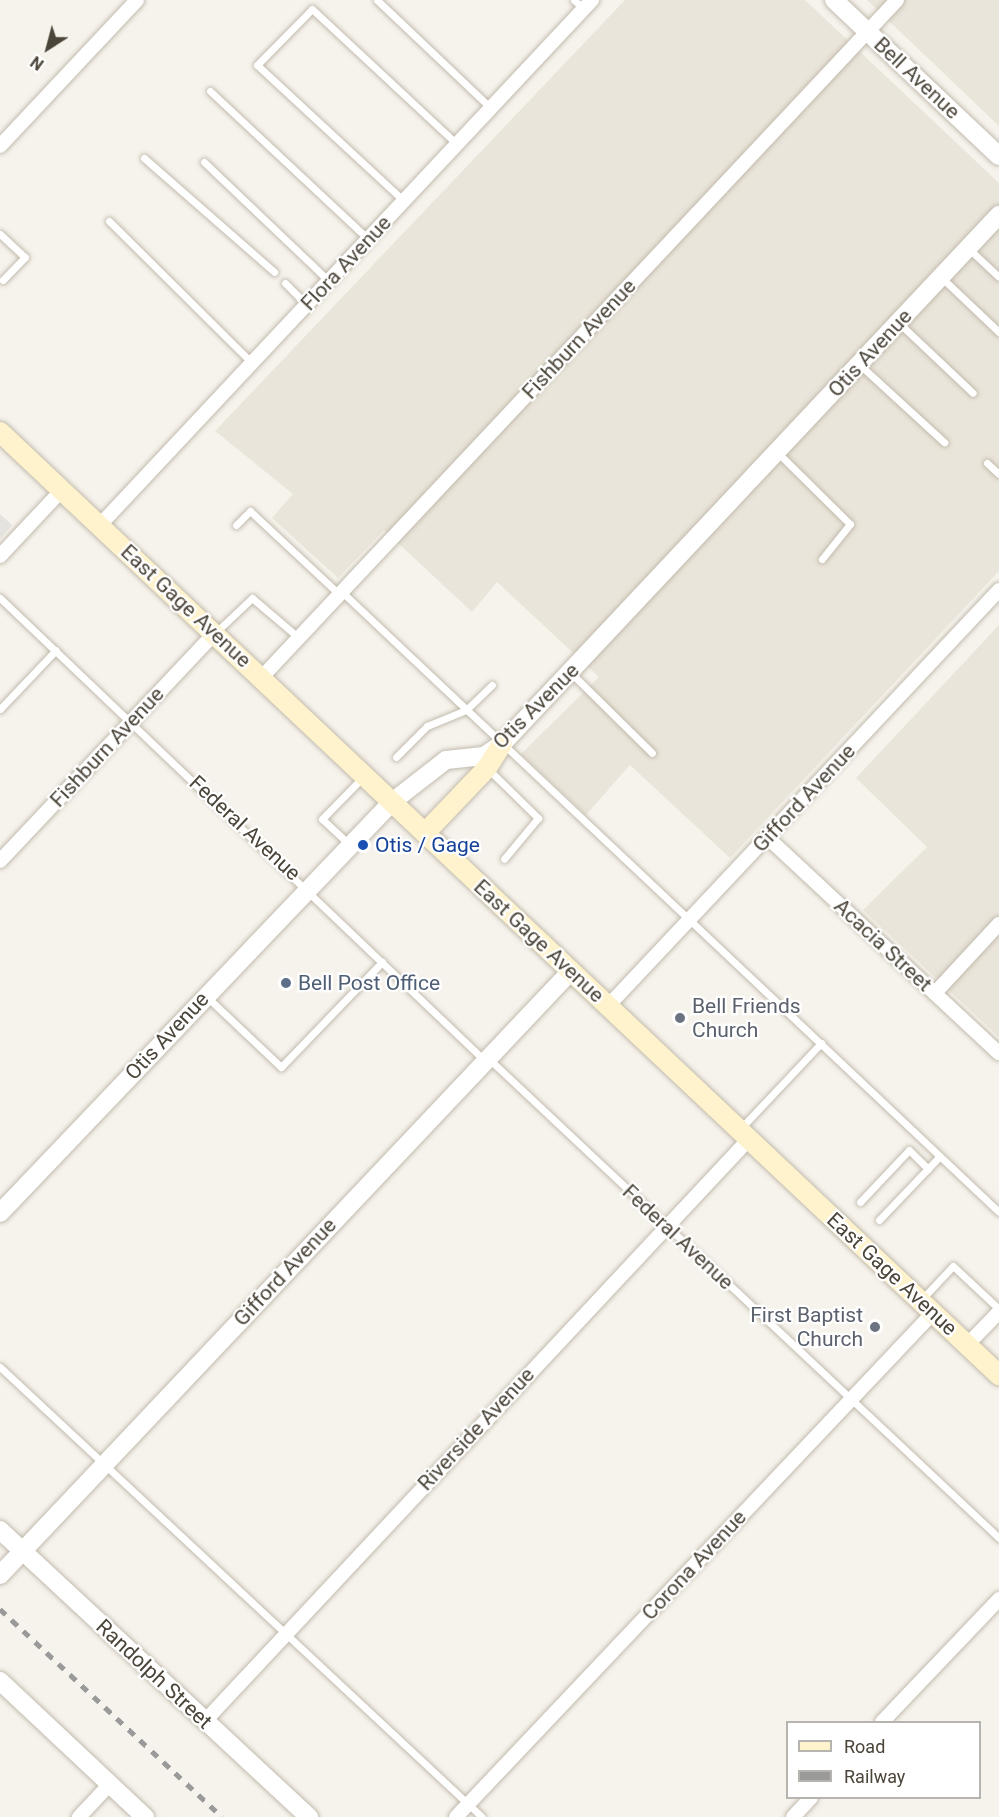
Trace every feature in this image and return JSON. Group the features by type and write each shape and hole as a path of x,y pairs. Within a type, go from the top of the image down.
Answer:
{"main road":[{"name":"East Gage Avenue","path":"0,432 999,1375"},
{"path":"425,833 487,768 502,744"}],"street":[{"path":"0,146 137,0"},
{"name":"Bell Avenue","path":"834,0 999,156"},
{"name":"Fishburn Avenue","path":"262,677 897,0"},
{"name":"Flora Avenue","path":"99,525 458,144 583,3"},
{"name":"Otis Avenue","path":"0,1213 308,887 392,802 446,760 484,756 502,744 999,215"},
{"path":"0,556 62,490"},
{"name":"Gifford Avenue","path":"608,1006 999,590"},
{"name":"Fishburn Avenue","path":"0,861 215,633"},
{"name":"Acacia Street","path":"767,837 935,993 996,1045"},
{"path":"935,993 999,924"},
{"name":"Gifford Avenue","path":"0,1575 571,971"},
{"name":"Riverside Avenue","path":"205,1721 667,1227 744,1134"},
{"name":"Corona Avenue","path":"456,1817 851,1399 927,1307"},
{"path":"968,1346 999,1310"},
{"name":"Randolph Street","path":"0,1530 309,1817"},
{"path":"883,1721 999,1599"},
{"path":"0,1681 145,1817"},
{"path":"79,1817 110,1784"},
{"path":"793,1817 809,1799"}],"lane":[{"path":"377,0 491,108"},
{"path":"404,201 257,65 312,9 458,144"},
{"path":"210,91 368,238"},
{"path":"144,158 274,272"},
{"path":"204,162 328,281"},
{"path":"109,221 252,363"},
{"path":"0,234 25,257 1,280"},
{"path":"968,248 999,277"},
{"path":"940,277 999,332"},
{"path":"285,283 307,305"},
{"path":"898,322 973,393"},
{"path":"859,364 944,442"},
{"path":"777,452 850,524 822,559"},
{"path":"987,464 999,474"},
{"path":"236,525 250,511 690,919 999,1212"},
{"name":"Federal Avenue","path":"0,598 308,887 382,963 999,1538"},
{"path":"215,633 252,598 299,638"},
{"path":"0,709 56,650"},
{"path":"570,672 652,753"},
{"path":"396,757 427,726 466,710 492,685"},
{"path":"487,768 538,818 504,859"},
{"path":"350,845 322,819 364,775"},
{"path":"206,995 282,1067 382,963"},
{"path":"744,1134 821,1043"},
{"path":"860,1202 909,1149 928,1168"},
{"path":"879,1220 940,1156"},
{"path":"927,1307 953,1266 999,1310"},
{"path":"0,1367 287,1631 482,1817"}],"shaded area":[{"path":"625,0 805,0 999,183 999,571 730,858 630,765 586,815 521,754 599,677 497,582 472,612 384,530 338,578 272,518 293,494 215,431"},
{"path":"867,0 999,0 999,126"},
{"path":"0,514 12,525 0,539"},
{"path":"999,625 999,1037 863,910 927,847 856,778"}],"railway":[{"path":"0,1609 222,1817"}],"place":[{"name":"Otis / Gage","path":"363,845"},
{"name":"Bell Post Office","path":"286,983"},
{"name":"Bell Friends Church","path":"680,1018"},
{"name":"First Baptist Church","path":"875,1327"}]}
